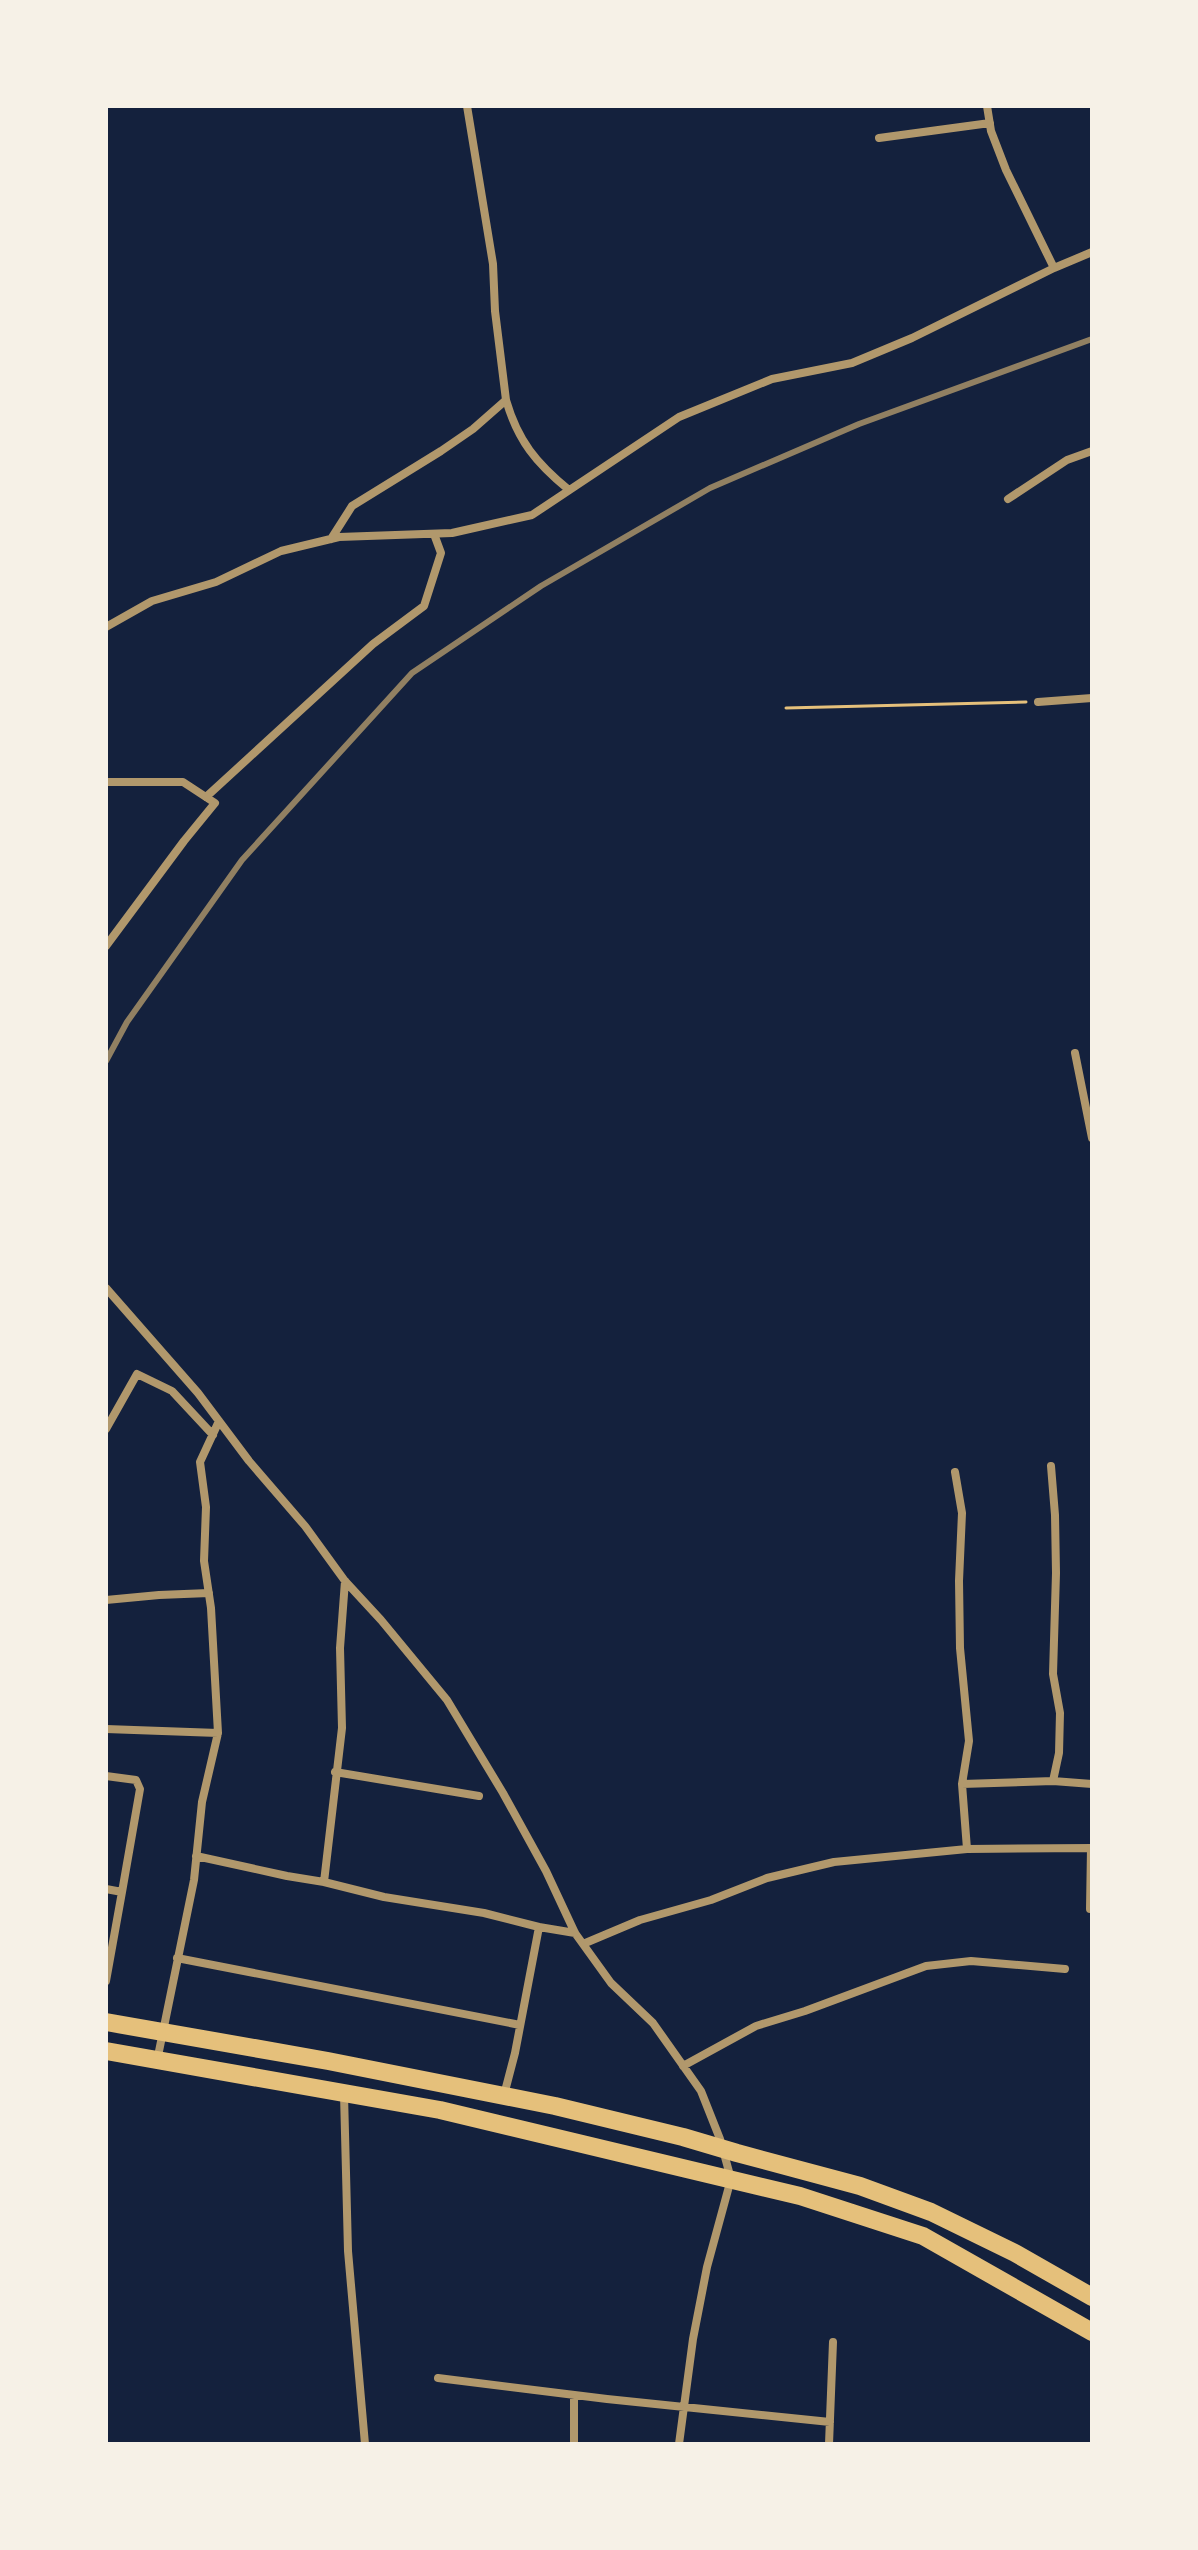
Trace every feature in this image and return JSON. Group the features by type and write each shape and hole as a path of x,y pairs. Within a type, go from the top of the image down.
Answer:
{"main road":[{"path":"106,2022 162,2030 622,2122 860,2186 931,2212 1015,2253 1092,2297"},
{"path":"106,2051 344,2092 499,2123 800,2196 923,2236 1092,2332"}],"street":[{"path":"467,106 493,264 495,311 506,400 513,426 530,452 569,490"},
{"path":"987,106 991,131 1006,170 1054,268"},
{"path":"879,138 990,123"},
{"path":"106,627 152,601 216,582 281,551 331,539 452,533 532,515 679,417 772,379 852,363 912,338 1092,252"},
{"path":"331,539 352,506 473,429 506,400"},
{"path":"1008,499 1067,460 1092,451"},
{"path":"206,797 373,644 424,606 441,553 434,534"},
{"path":"1038,702 1092,698"},
{"path":"106,782 183,782 215,803 106,946"},
{"path":"1075,1053 1092,1138"},
{"path":"106,1288 198,1393 345,1581 447,1700 546,1871 575,1933 611,1983 653,2023 701,2091 731,2179 707,2267 693,2339 679,2444"},
{"path":"106,1429 137,1374 172,1391 213,1435"},
{"path":"157,2061 194,1880 202,1802 218,1733 204,1561 206,1507 200,1462 219,1421"},
{"path":"1051,1466 1056,1573 1053,1674 1060,1713 1059,1753 1053,1781"},
{"path":"955,1472 962,1513 960,1648 969,1741 962,1784 967,1849"},
{"path":"324,1882 342,1728 340,1648 345,1581"},
{"path":"106,1600 209,1593"},
{"path":"106,1729 218,1733"},
{"path":"335,1772 479,1796"},
{"path":"106,1776 136,1780 140,1789 106,1981"},
{"path":"962,1784 1053,1781 1092,1784"},
{"path":"583,1944 640,1920 711,1900 767,1878 834,1862 967,1849 1091,1848 1090,1909"},
{"path":"196,1856 384,1897 484,1913 575,1933"},
{"path":"106,1889 122,1892"},
{"path":"504,2097 539,1927"},
{"path":"177,1958 520,2025"},
{"path":"683,2066 756,2026 926,1966 971,1961 1065,1969"},
{"path":"344,2092 348,2251 365,2444"},
{"path":"829,2444 833,2342"},
{"path":"438,2378 830,2422"},
{"path":"574,2395 574,2444"}],"path":[{"path":"786,708 1038,702"}],"railway":[{"path":"106,1061 127,1022 242,860 412,673 541,586 710,488 859,424 1092,339"}]}
